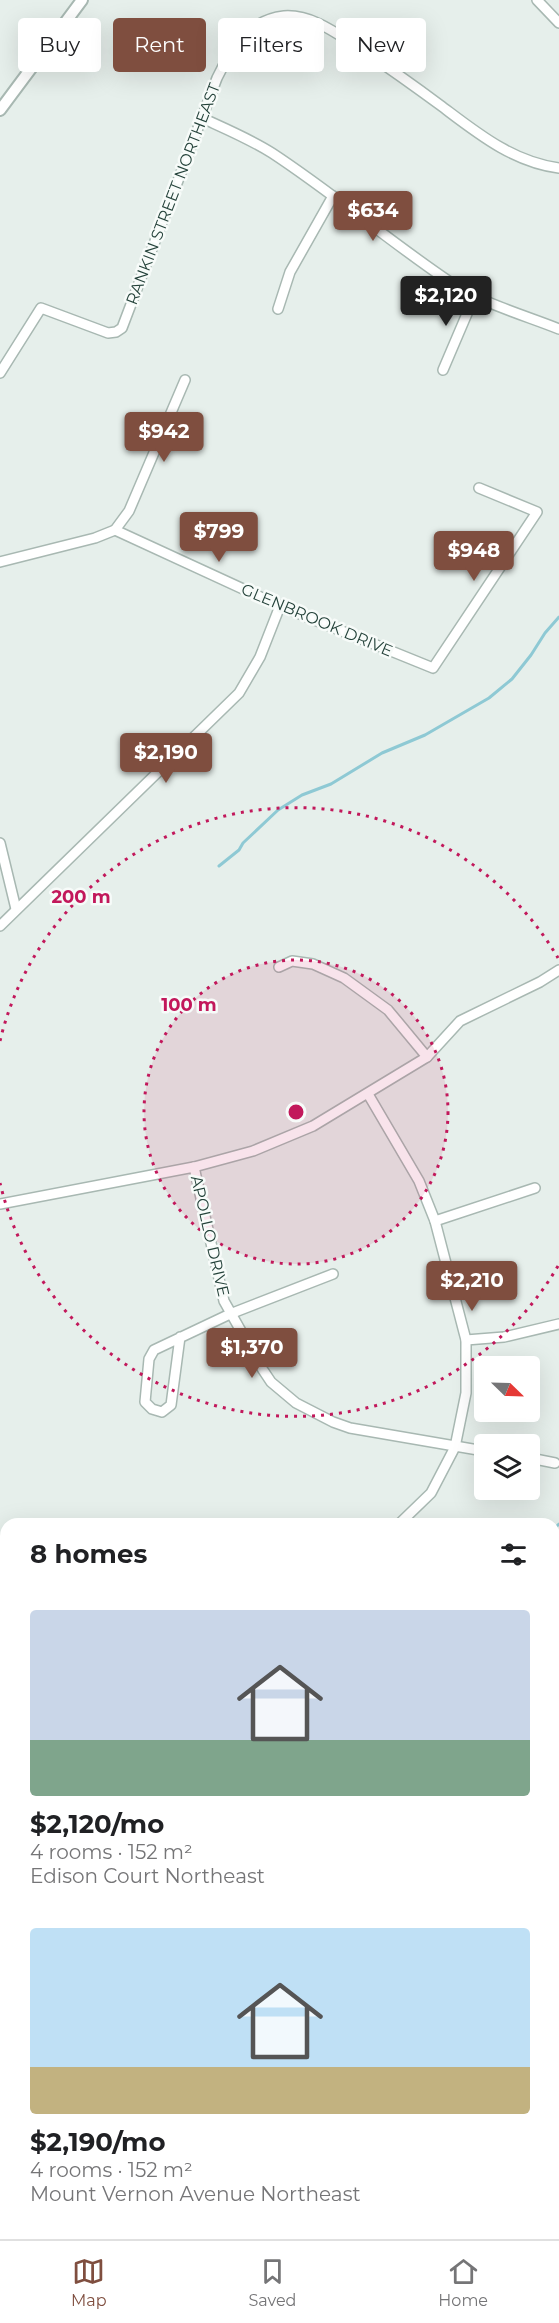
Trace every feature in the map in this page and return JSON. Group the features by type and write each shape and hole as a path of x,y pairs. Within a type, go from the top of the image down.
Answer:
{"street":[{"path":"0,110 82,0"},
{"path":"537,0 559,23"},
{"name":"RANKIN STREET NORTHEAST","path":"0,373 41,308 108,333 122,328 217,78 230,51 244,34 266,21 285,16 317,22 390,68 503,149 537,163 559,168"},
{"path":"202,118 271,153 451,283 559,329"},
{"path":"278,309 290,273 333,196"},
{"path":"443,370 475,295"},
{"path":"0,562 95,538 115,530 129,511 184,380"},
{"name":"GLENBROOK DRIVE","path":"115,530 280,606 433,668 537,512 479,488"},
{"path":"0,926 239,693 260,657 280,606"},
{"path":"0,843 16,909"},
{"path":"279,967 292,961 313,964 344,978 388,1010 427,1057"},
{"path":"0,1204 194,1167 253,1151 313,1126 427,1057 460,1021 540,982 559,970"},
{"path":"368,1094 419,1181 435,1221 466,1340 466,1393 455,1446 431,1493 405,1518"},
{"name":"APOLLO DRIVE","path":"194,1167 224,1300 271,1382 296,1402 333,1422 350,1428 474,1449"},
{"path":"435,1221 534,1188"},
{"path":"180,1337 171,1405 162,1412 152,1409 145,1402 149,1359 154,1350 180,1337 230,1314 333,1274"},
{"path":"466,1340 504,1337 559,1324"},
{"path":"540,1460 555,1462"}],"waterway":[{"path":"219,866 239,850 243,843 278,810 302,795 331,784 382,753 425,735 489,698 512,679 559,617"}]}
